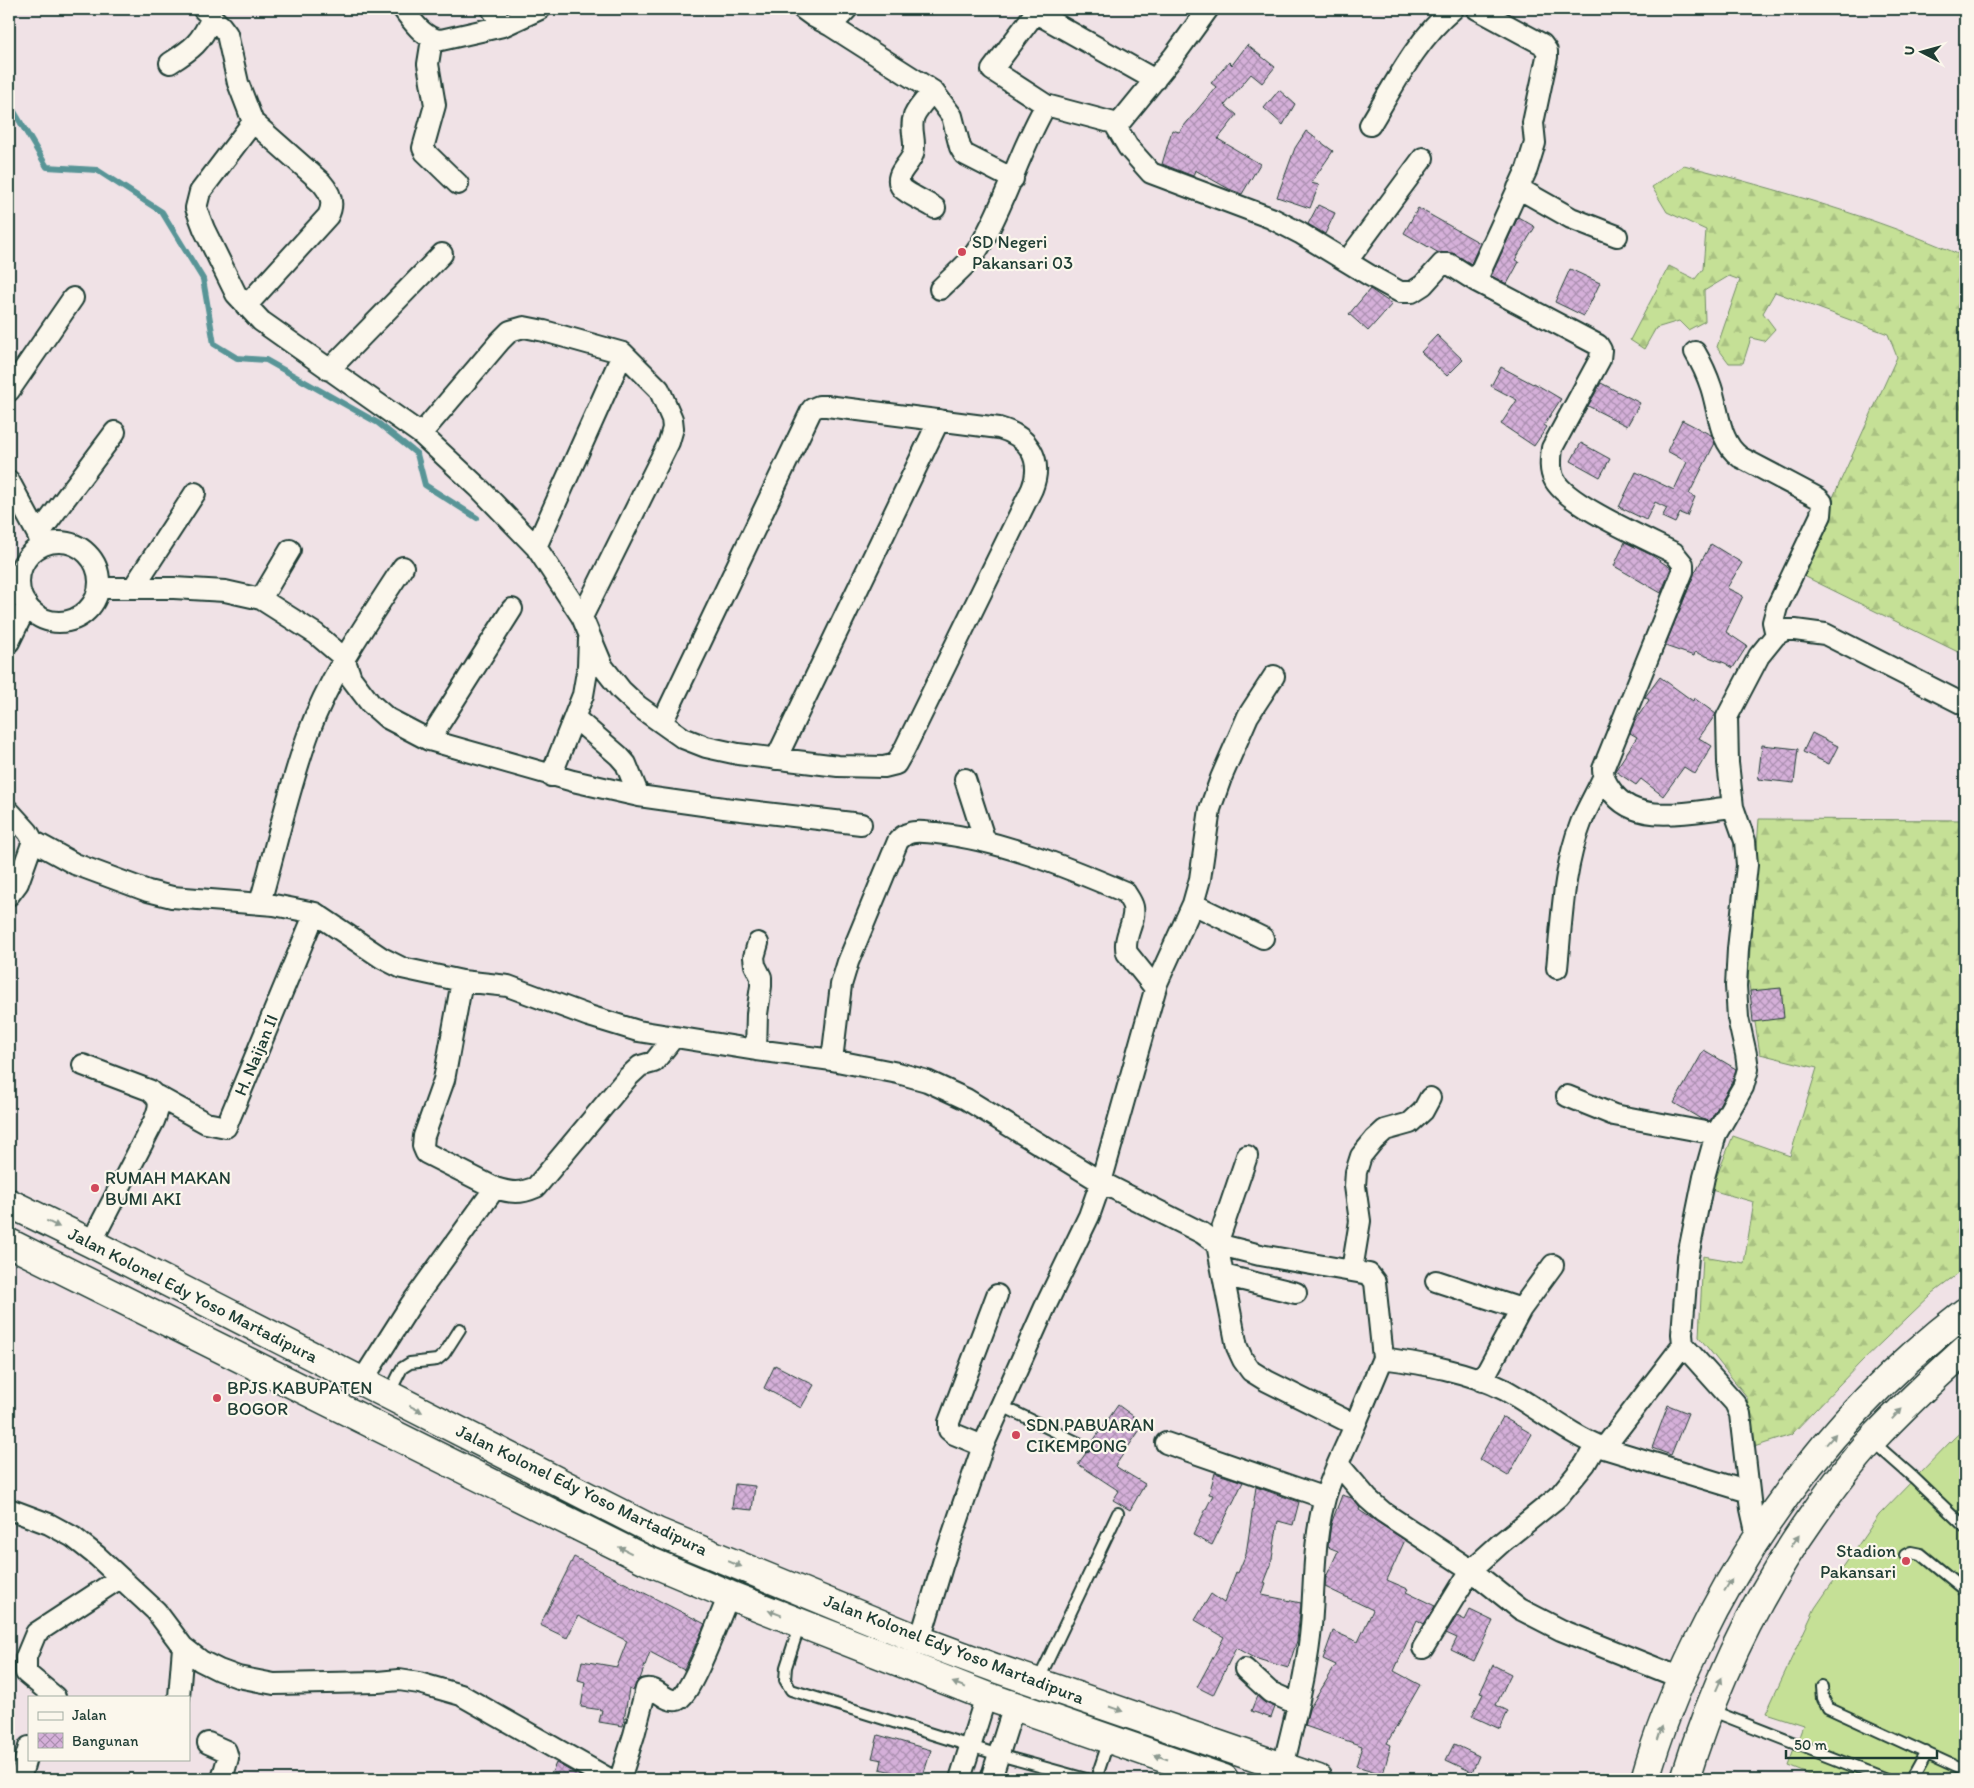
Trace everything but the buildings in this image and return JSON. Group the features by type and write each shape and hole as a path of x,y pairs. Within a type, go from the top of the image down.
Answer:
{"main road":[{"name":"Jalan Kolonel Edy Yoso Martadipura","path":"9,1202 657,1532 920,1640 994,1668 1318,1779"},
{"name":"Jalan Kolonel Edy Yoso Martadipura","path":"9,1243 646,1560 729,1595 986,1696 1224,1779"},
{"path":"1645,1779 1664,1720 1681,1678 1716,1605 1757,1536 1808,1464 1866,1399 1930,1338 1965,1312"},
{"path":"1685,1779 1708,1709 1742,1632 1784,1557 1832,1488 1871,1441 1922,1388 1965,1350"},
{"path":"1808,1464 1832,1488"},
{"path":"986,1696 994,1668"},
{"path":"1014,1706 1030,1679"}],"street":[{"path":"402,9 432,40 441,40 503,26 540,9"},
{"path":"492,9 503,26"},
{"path":"803,9 933,91 952,116 960,147 964,154 1012,180"},
{"path":"831,26 847,9"},
{"path":"1117,126 1155,80 1208,9"},
{"path":"1370,125 1408,61 1438,22 1453,9"},
{"path":"1476,281 1527,169 1535,143 1534,123 1547,51 1542,44 1477,9"},
{"path":"1155,80 1037,11 992,70 1046,105 1114,123 1128,147 1151,173 1272,218 1390,288 1404,293 1412,292 1423,286 1440,266 1446,263 1476,281 1598,345 1601,350 1600,358 1552,448 1550,461 1554,480 1577,502 1674,553 1683,564 1683,571 1680,583 1603,769 1603,778 1581,823 1571,857 1557,968"},
{"path":"170,63 193,48 206,32 208,13"},
{"path":"208,13 226,34 238,83 253,122 321,182 328,190 332,201 328,216 246,306"},
{"path":"432,40 428,64 435,105 423,148 458,184"},
{"path":"933,91 914,116 912,126 915,145 912,156 900,175 899,180 903,189 935,208"},
{"path":"940,289 968,262 981,245 1012,180 1032,128 1046,105"},
{"path":"253,122 200,192 196,208 204,229 236,294 261,321 421,434 479,488 536,547 586,625 603,667 621,690 638,706 683,738 706,747 776,759 865,767 896,764 1032,489 1036,471 1035,458 1030,449 1018,435 1000,428 827,406 819,406 812,409 662,723"},
{"path":"1347,261 1423,158"},
{"path":"1518,188 1571,218 1617,236"},
{"path":"329,370 442,254"},
{"path":"9,391 73,298"},
{"path":"421,434 500,341 510,331 524,327 623,353 659,389 668,409 672,428 670,442 586,625 588,666 583,695 551,776"},
{"path":"1695,352 1704,367 1726,442 1731,451 1818,498 1822,502 1821,516 1777,607 1773,622 1776,635"},
{"path":"536,547 623,353"},
{"path":"776,759 939,420"},
{"path":"40,540 70,542 87,552 98,569 100,578 96,598 91,607 83,614 64,622 43,619 27,606 22,596 19,577 27,558 115,432"},
{"path":"9,481 40,540"},
{"path":"133,588 195,493"},
{"path":"260,599 290,550"},
{"path":"260,903 291,787 310,730 344,658 403,567"},
{"path":"99,588 225,591 260,599 316,634 344,658 351,678 370,703 387,718 429,740 551,776 639,796 862,824"},
{"path":"9,642 27,606"},
{"path":"429,740 512,609"},
{"path":"1757,1536 1749,1492 1740,1414 1735,1403 1683,1345 1682,1334 1688,1256 1704,1177 1716,1134 1743,1087 1748,1069 1738,1018 1736,986 1738,949 1746,883 1745,840 1735,811 1728,763 1727,717 1759,656 1776,635 1785,630 1825,634 1965,705"},
{"path":"920,1640 943,1563 983,1446 1045,1306 1089,1216 1101,1182 1155,988 1166,958 1193,904 1200,879 1206,828 1212,801 1248,716 1274,676"},
{"path":"575,718 626,764 639,796"},
{"path":"1603,778 1619,800 1627,807 1639,812 1735,811"},
{"path":"965,779 985,841"},
{"path":"9,811 28,832 33,841 76,864 148,891 172,897 192,900 260,903 315,913 382,958 402,968 462,980 508,986 638,1031 832,1060 928,1081 966,1099 1101,1182 1202,1233 1217,1244 1260,1255 1369,1274 1375,1282 1383,1358 1339,1465 1331,1479 1325,1498 1314,1551 1310,1639 1283,1768"},
{"path":"832,1060 841,985 848,962 898,841 904,835 912,832 958,836 985,841 1125,892 1133,907 1132,920 1125,947 1127,953 1155,988"},
{"path":"9,894 18,883 33,841"},
{"path":"1193,904 1263,938"},
{"name":"H. Naijan II","path":"157,1096 206,1123 226,1127 315,913"},
{"path":"756,1050 761,986 761,977 755,965 754,957 758,943"},
{"path":"462,980 447,1071 424,1136 423,1146 426,1153 495,1188 513,1193 523,1193 536,1187 627,1078 640,1066 654,1062 674,1037"},
{"path":"83,1065 149,1090 157,1096 160,1104 154,1121 91,1243"},
{"path":"1567,1096 1614,1115 1716,1134"},
{"path":"1352,1270 1360,1221 1354,1186 1361,1156 1385,1130 1410,1123 1423,1111 1430,1098"},
{"path":"1247,1156 1217,1244 1237,1347 1251,1371 1267,1381 1355,1424"},
{"path":"362,1381 411,1304 495,1188"},
{"path":"1482,1381 1521,1309 1553,1265"},
{"path":"1223,1275 1296,1293"},
{"path":"1436,1282 1521,1309"},
{"path":"983,1446 954,1434 949,1430 949,1422 997,1294"},
{"path":"1423,1648 1471,1570 1558,1497 1683,1345"},
{"path":"1383,1358 1450,1370 1482,1381 1517,1397 1600,1447 1749,1492"},
{"path":"1166,1443 1325,1498"},
{"path":"1339,1465 1368,1500 1383,1512 1471,1570 1520,1609 1560,1630 1681,1678"},
{"path":"9,1509 49,1524 72,1537 156,1611 183,1647 201,1661 219,1670 238,1677 274,1684 399,1680 419,1683 461,1695 609,1779"},
{"path":"54,1696 26,1673 26,1658 36,1633 120,1578"},
{"path":"620,1779 646,1689 654,1689 669,1699 682,1698 694,1679 729,1595"},
{"path":"179,1696 183,1647"},
{"path":"1245,1669 1270,1692 1297,1704"},
{"path":"960,1779 986,1696"},
{"path":"991,1779 1014,1706"},
{"path":"208,1743 226,1751 228,1758 222,1779"},
{"path":"20,1779 28,1751"}],"lane":[{"path":"388,1394 402,1368 410,1364 437,1360 444,1354 460,1329"},
{"path":"1000,1405 1085,1446"},
{"path":"1871,1441 1914,1478 1965,1527"},
{"path":"1030,1679 1118,1513"},
{"path":"1905,1555 1911,1552 1921,1554 1965,1590"},
{"path":"801,1623 786,1667 785,1680 791,1690 999,1755 1086,1779"},
{"path":"1822,1687 1823,1698 1828,1708 1960,1769 1965,1769"},
{"path":"1708,1709 1886,1779"},
{"path":"1096,1779 1110,1739"},
{"path":"1911,1779 1926,1752"}],"green space":[{"path":"1684,165 1826,205 1896,229 1965,257 1965,632 1958,652 1804,576 1804,561 1897,357 1888,334 1775,292 1763,313 1775,329 1764,341 1751,338 1743,363 1729,363 1717,347 1740,280 1729,276 1704,291 1705,321 1688,330 1679,321 1656,328 1644,349 1630,340 1669,266 1695,279 1703,269 1706,230 1667,212 1652,187"},
{"path":"1759,819 1965,820 1965,1269 1933,1293 1861,1362 1791,1435 1754,1447 1747,1397 1699,1337 1703,1256 1744,1263 1754,1202 1711,1190 1733,1136 1790,1156 1817,1068 1760,1054 1748,978"},
{"name":"Stadion Pakansari","path":"1965,1428 1965,1779 1820,1779 1788,1766 1803,1725 1766,1713 1815,1608 1879,1515"}],"waterway":[{"path":"9,103 47,167 97,170 162,212 203,279 214,344 237,358 266,360 378,423 417,454 425,485 477,518"}],"place":[{"name":"SD Negeri Pakansari 03","path":"962,252"},
{"name":"RUMAH MAKAN BUMI AKI","path":"95,1188"},
{"name":"BPJS KABUPATEN BOGOR","path":"217,1398"},
{"name":"SDN PABUARAN CIKEMPONG","path":"1016,1435"},
{"name":"Stadion Pakansari","path":"1906,1561"}]}
